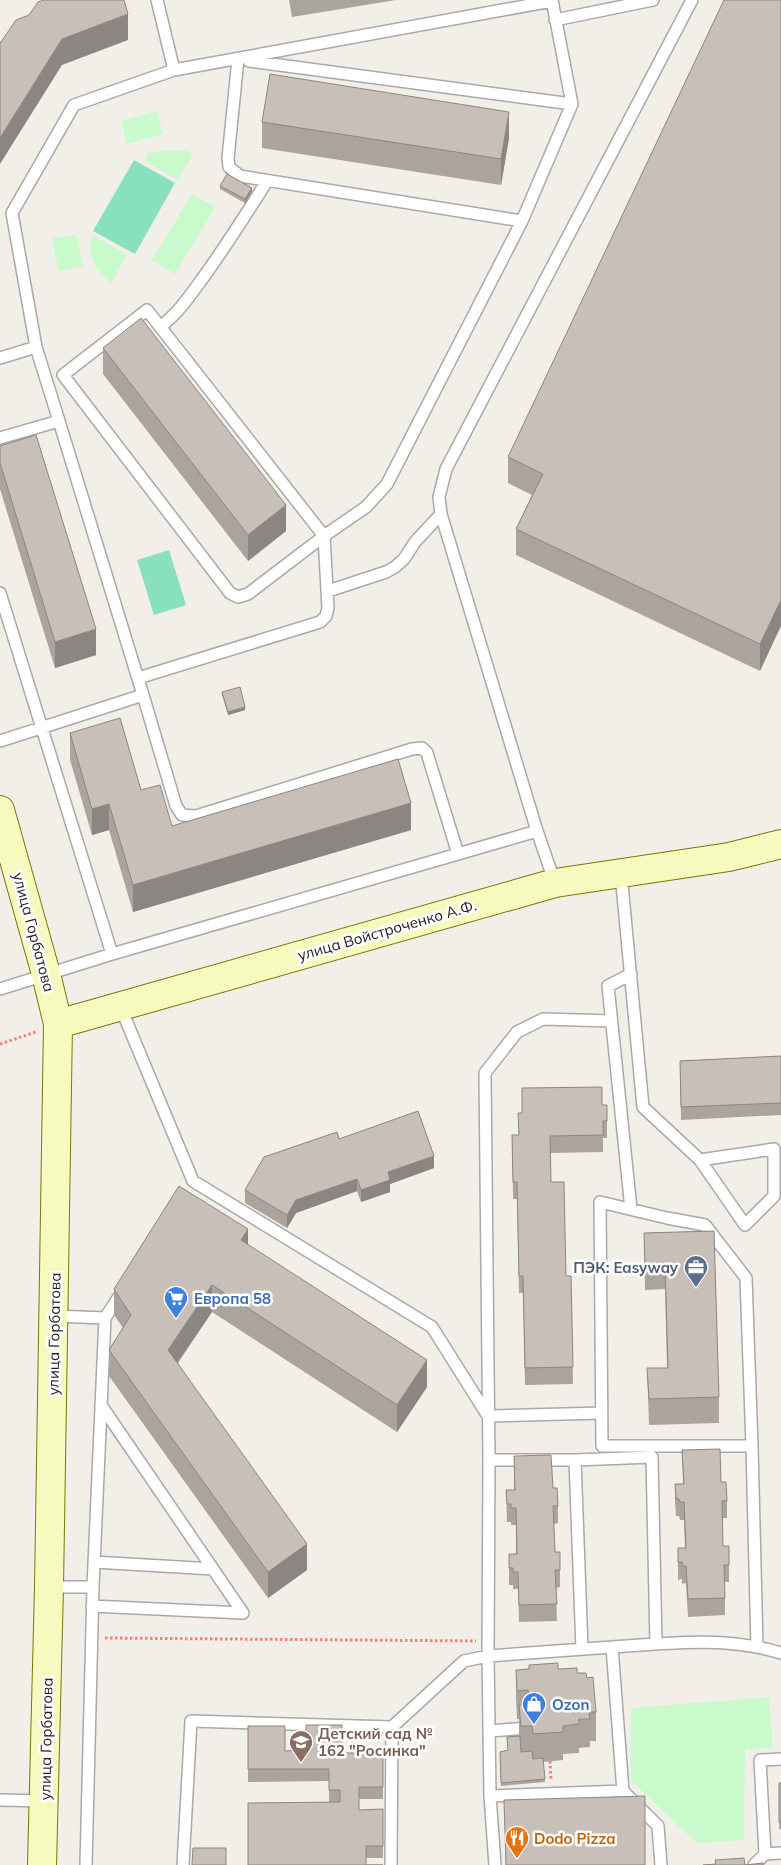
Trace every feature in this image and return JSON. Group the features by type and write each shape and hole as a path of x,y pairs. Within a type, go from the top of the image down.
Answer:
{"main road":[{"name":"улица Горбатова","path":"2,827 46,974 58,1024 45,1802 42,1865"},
{"name":"улица Войстроченко А.Ф.","path":"58,1024 554,883 728,857 781,844"}],"lane":[{"path":"157,0 174,70"},
{"path":"555,20 653,0"},
{"path":"554,883 441,514 439,497 446,468 692,0"},
{"path":"63,375 230,593 238,597 248,594 324,536 366,507 387,484 522,221 572,104 552,1 174,70 74,104 12,213 36,347 44,378 176,806 182,815 196,816 412,749 422,748 427,753 458,854"},
{"path":"238,59 572,104"},
{"path":"238,59 228,158 230,167 240,176 522,221"},
{"path":"160,327 182,306 235,233 267,181"},
{"path":"44,378 63,375 147,310 324,536 328,608 326,616 320,622 138,678"},
{"path":"0,358 36,347"},
{"path":"0,438 59,422"},
{"path":"328,591 386,572 395,567 404,559 415,542 441,514"},
{"path":"0,592 112,954"},
{"path":"0,740 143,695"},
{"path":"0,989 112,954 538,831"},
{"path":"621,874 643,1107 700,1160 745,1225 774,1196 774,1149 700,1160"},
{"path":"630,1209 608,986 631,974"},
{"path":"119,1006 191,1185 432,1327 488,1416"},
{"path":"495,1865 490,1796 488,1656 489,1460 486,1073 517,1032 543,1019 611,1021"},
{"path":"752,1446 602,1446 600,1202 705,1225 746,1278 752,1446 757,1646"},
{"path":"86,1865 92,1606 105,1318 126,1286"},
{"path":"54,1316 105,1318"},
{"path":"92,1606 243,1613 101,1405"},
{"path":"488,1416 602,1413"},
{"path":"489,1460 575,1460 652,1457 656,1644"},
{"path":"575,1460 582,1649"},
{"path":"94,1562 213,1569"},
{"path":"49,1587 93,1587"},
{"path":"183,1865 191,1721 392,1726 464,1661 488,1656 686,1642 757,1646 781,1653"},
{"path":"612,1647 623,1791 658,1826 661,1865"},
{"path":"391,1865 392,1726"},
{"path":"489,1731 528,1728"},
{"path":"765,1854 760,1760 781,1759"},
{"path":"490,1796 623,1791"},
{"path":"0,1800 45,1802"},
{"path":"754,1865 765,1854 781,1854"}],"path":[{"path":"0,1044 58,1024"},
{"path":"92,1638 488,1641"}],"green space":[{"path":"157,111 163,134 127,144 121,121"},
{"path":"174,150 187,151 193,154 177,180 145,161 148,153"},
{"path":"134,160 175,183 135,254 93,231"},
{"path":"192,194 215,207 175,274 152,260"},
{"path":"76,234 83,266 59,271 52,239"},
{"path":"93,235 127,255 111,283 93,261 90,248"},
{"path":"169,550 186,605 154,615 137,560"},
{"path":"769,1697 773,1748 745,1749 744,1840 697,1843 631,1781 631,1708"}],"building":[{"path":"44,0 124,0 128,14 62,39 0,138 0,42 16,20 29,15 38,2"},
{"path":"724,0 781,0 781,600 760,644 516,529 543,474 508,457"},
{"path":"270,74 509,112 501,159 262,122"},
{"path":"227,174 252,188 245,199 220,186"},
{"path":"141,318 286,505 248,535 103,348"},
{"path":"36,435 96,629 55,642 0,463 0,446"},
{"path":"240,687 245,707 228,712 222,692"},
{"path":"120,718 141,790 160,785 172,826 398,759 411,803 133,885 109,804 92,809 70,733"},
{"path":"781,1056 781,1103 681,1107 680,1061"},
{"path":"602,1087 602,1105 607,1105 607,1121 603,1121 603,1135 550,1136 551,1182 564,1182 566,1276 571,1276 573,1367 525,1368 523,1276 519,1276 517,1182 513,1182 512,1135 519,1135 518,1113 522,1113 522,1088"},
{"path":"418,1111 434,1156 388,1172 390,1180 361,1190 357,1179 296,1200 287,1215 245,1190 264,1157 337,1132 339,1139"},
{"path":"179,1186 248,1229 241,1240 427,1360 397,1405 212,1285 168,1350 307,1544 268,1572 109,1350 131,1315 114,1289"},
{"path":"714,1231 719,1397 649,1399 647,1368 668,1368 665,1263 645,1264 644,1233"},
{"path":"720,1449 721,1482 726,1482 727,1501 722,1501 723,1546 729,1546 729,1565 724,1565 725,1598 688,1599 686,1566 682,1566 682,1562 678,1562 678,1548 686,1548 684,1502 676,1499 675,1484 684,1484 682,1450"},
{"path":"551,1455 553,1488 557,1488 558,1506 553,1506 555,1552 560,1552 560,1570 555,1570 557,1604 519,1605 518,1572 513,1572 513,1568 509,1568 509,1554 517,1554 516,1508 511,1508 511,1504 507,1504 506,1490 515,1490 514,1456"},
{"path":"558,1663 558,1669 577,1668 577,1673 586,1673 587,1678 593,1677 596,1712 589,1712 590,1719 579,1719 579,1724 563,1726 563,1732 533,1734 532,1726 521,1726 519,1705 529,1704 528,1690 517,1691 516,1670 529,1669 529,1665"},
{"path":"306,1725 342,1725 342,1753 383,1753 383,1787 359,1787 359,1810 383,1809 383,1846 366,1846 366,1865 248,1865 248,1803 340,1802 340,1790 329,1790 329,1769 248,1769 248,1726 285,1726 285,1751 306,1750"},
{"path":"520,1736 521,1752 532,1751 533,1759 543,1758 545,1779 501,1783 500,1752 508,1750 507,1737"},
{"path":"779,1783 781,1783 781,1822 779,1822"},
{"path":"645,1796 645,1865 506,1865 504,1800"},
{"path":"193,1848 226,1848 226,1865 192,1865"},
{"path":"744,1858 745,1865 703,1865 716,1864 715,1860"},
{"path":"763,1863 763,1865 745,1865"}],"place":[{"name":"ПЭК: Easyway","path":"696,1288"},
{"name":"Европа 58","path":"176,1319"},
{"name":"Ozon","path":"534,1725"},
{"name":"Детский сад № 162 \"Росинка\"","path":"301,1763"},
{"name":"Dodo Pizza","path":"517,1859"}]}
